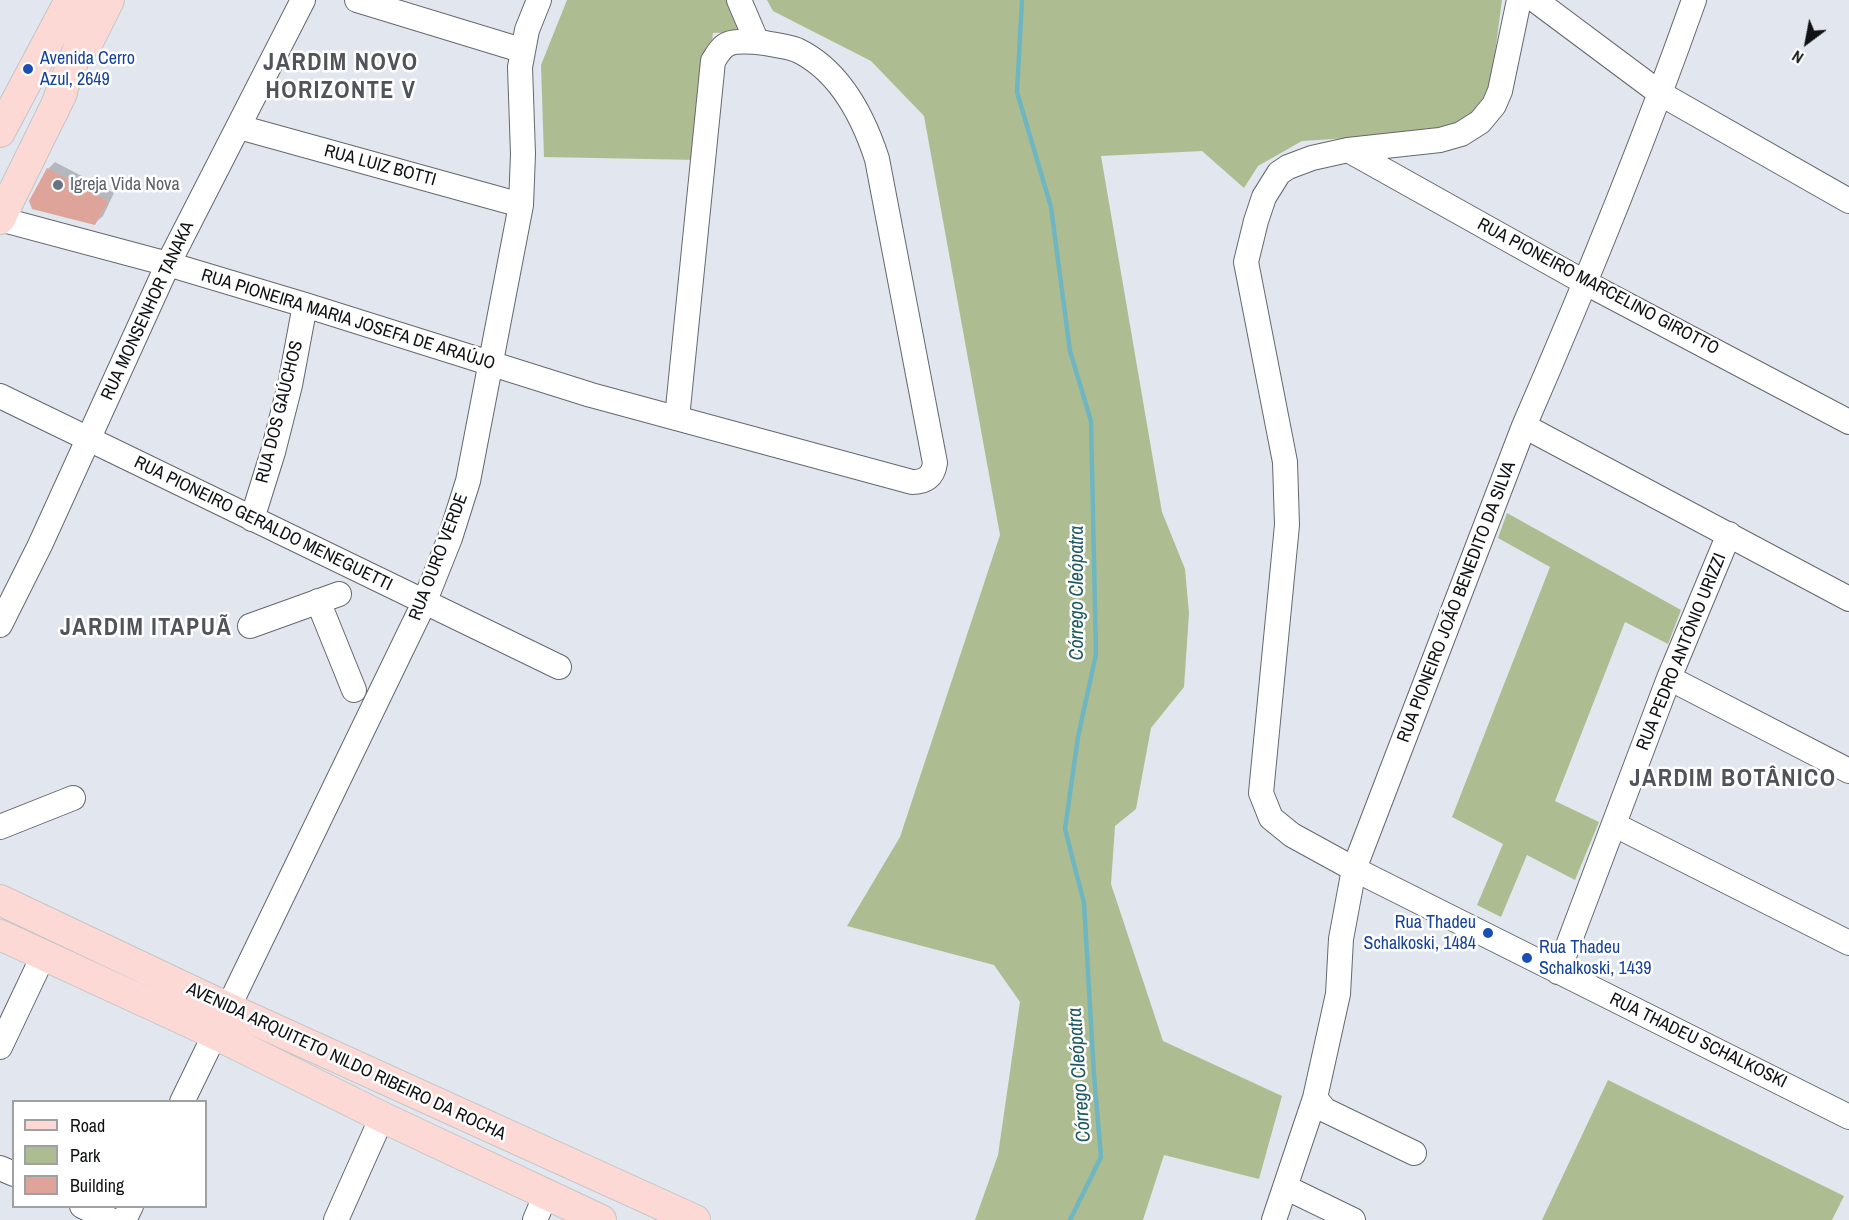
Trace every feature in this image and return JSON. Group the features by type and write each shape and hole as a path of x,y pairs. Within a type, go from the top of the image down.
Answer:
{"main road":[{"path":"0,132 8,95 70,0 85,10 88,24 54,110"},
{"path":"0,219 109,0"},
{"name":"AVENIDA ARQUITETO NILDO RIBEIRO DA ROCHA","path":"0,900 221,1021 382,1117 541,1207 602,1220"},
{"name":"AVENIDA ARQUITETO NILDO RIBEIRO DA ROCHA","path":"0,935 221,1021 695,1220"}],"street":[{"name":"RUA MONSENHOR TANAKA","path":"0,625 40,545 168,264 303,0"},
{"path":"357,0 522,50"},
{"name":"RUA OURO VERDE","path":"182,1100 424,603 450,538 468,481 521,205 524,175 520,67 527,30 539,0"},
{"path":"677,418 713,61 729,43 757,42 740,0"},
{"name":"RUA THADEU SCHALKOSKI","path":"1519,0 1500,91 1494,105 1480,122 1461,134 1440,140 1348,150 1312,158 1279,173 1264,197 1246,262 1285,462 1287,525 1261,793 1270,818 1292,835 1354,869 1849,1117"},
{"path":"1535,0 1661,94 1849,201"},
{"name":"RUA PIONEIRO JOÃO BENEDITO DA SILVA","path":"1274,1220 1316,1098 1338,994 1341,939 1354,869 1524,426 1661,94 1694,0"},
{"name":"RUA PIONEIRA MARIA JOSEFA DE ARAÚJO","path":"0,219 168,264 591,395 912,482 922,482 930,477 935,463 877,159 868,130 844,91 815,60 794,49 757,42"},
{"name":"RUA LUIZ BOTTI","path":"239,127 521,205"},
{"name":"RUA PIONEIRO MARCELINO GIROTTO","path":"1348,150 1584,282 1849,422"},
{"name":"RUA DOS GAÚCHOS","path":"252,519 273,452 290,385 305,305"},
{"name":"RUA PIONEIRO GERALDO MENEGUETTI","path":"0,396 559,667"},
{"path":"1524,426 1849,599"},
{"name":"RUA PEDRO ANTÔNIO URIZZI","path":"1558,972 1669,678 1729,534"},
{"path":"250,626 328,597 354,690"},
{"path":"1669,678 1849,771"},
{"path":"0,827 73,798"},
{"path":"1615,825 1849,943"},
{"path":"0,1047 44,954"},
{"path":"1316,1098 1325,1110 1413,1153"},
{"path":"336,1220 382,1117"},
{"path":"1285,1187 1353,1220"},
{"path":"86,1208 111,1220"}],"green space":[{"path":"567,0 733,0 741,32 713,33 699,160 544,157 541,65"},
{"path":"767,0 1502,0 1490,92 1473,120 1443,132 1302,141 1258,166 1244,188 1202,151 1101,156 1162,512 1185,569 1189,613 1184,687 1151,728 1136,809 1115,826 1111,884 1163,1041 1282,1096 1259,1179 1164,1155 1143,1220 975,1220 998,1155 1020,1002 994,965 847,926 900,837 1000,535 924,116 871,61 773,11"},
{"path":"1507,513 1681,610 1668,644 1625,622 1555,801 1599,822 1575,880 1527,855 1501,917 1477,905 1503,844 1452,817 1550,567 1498,538"},
{"path":"1608,1080 1844,1196 1832,1220 1542,1220"}],"building":[{"name":"Igreja Vida Nova","path":"47,168 108,201 95,225 32,209 29,201"}],"waterway":[{"name":"Córrego Cleópatra","path":"1022,0 1017,92 1051,207 1070,351 1091,421 1096,654 1078,737 1065,829 1084,903 1101,1157 1070,1220"}],"place":[{"name":"Avenida Cerro Azul, 2649","path":"28,69"},
{"name":"Igreja Vida Nova","path":"58,185"},
{"name":"Rua Thadeu Schalkoski, 1484","path":"1488,933"},
{"name":"Rua Thadeu Schalkoski, 1439","path":"1527,958"}],"district":[{"name":"JARDIM NOVO HORIZONTE V","path":"341,78"},
{"name":"JARDIM ITAPUÃ","path":"146,629"},
{"name":"JARDIM BOTÂNICO","path":"1733,780"}]}
